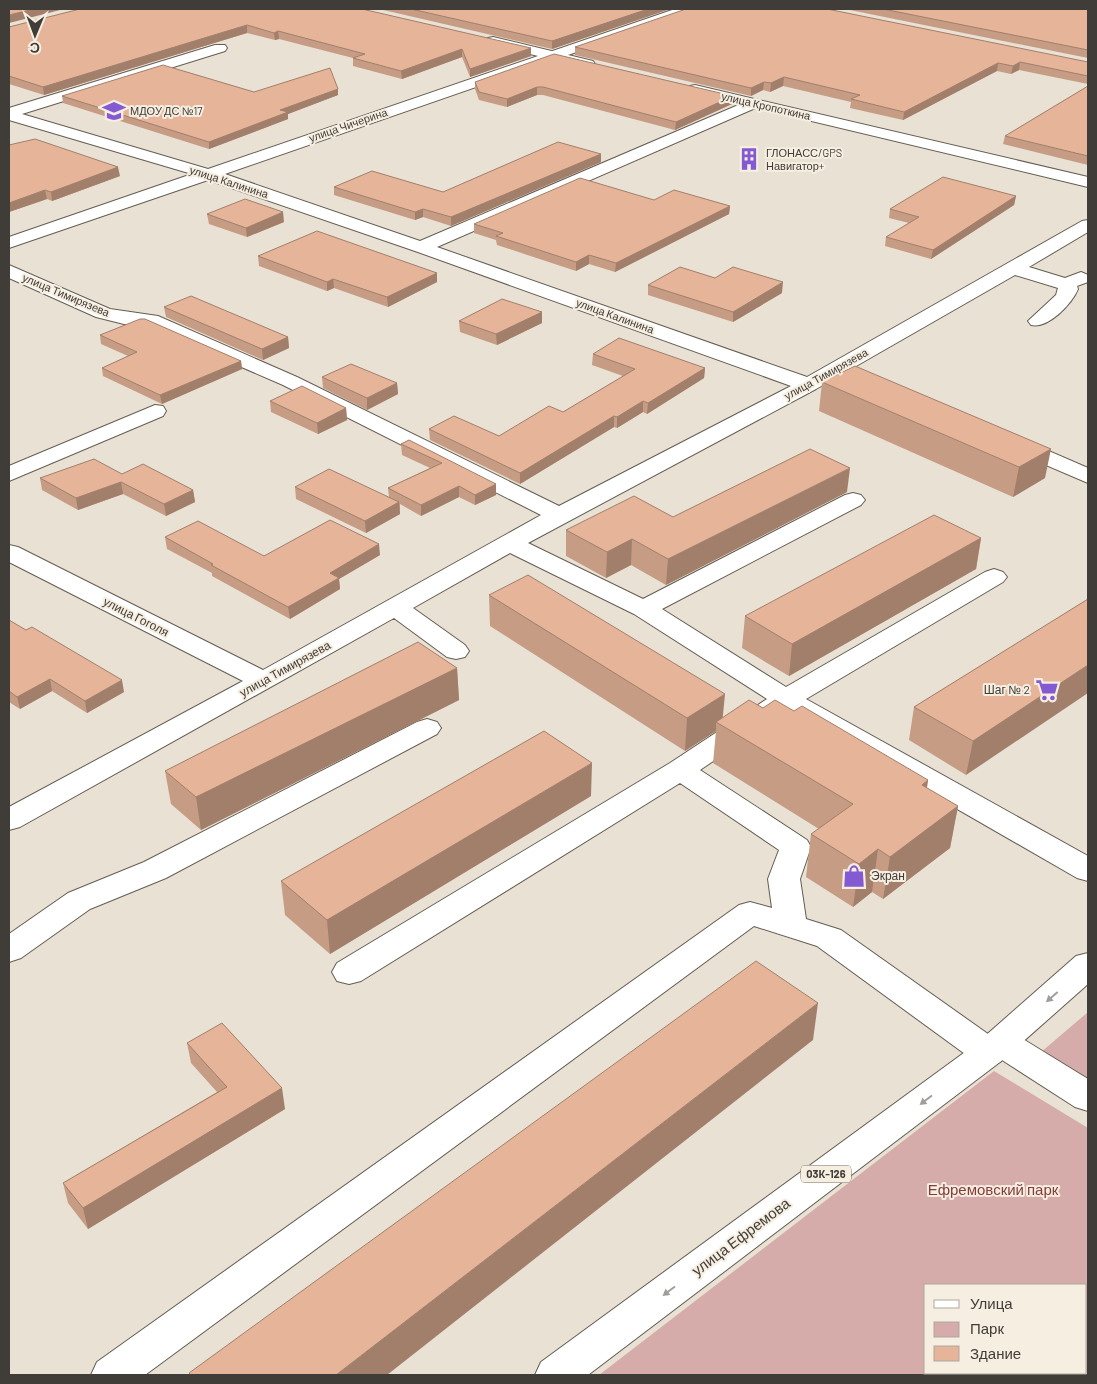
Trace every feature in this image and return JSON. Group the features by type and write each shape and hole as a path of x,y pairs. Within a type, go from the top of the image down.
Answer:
{"street":[{"name":"улица Чичерина","path":"9,243 687,9"},
{"path":"482,39 606,68"},
{"name":"улица Калинина","path":"9,114 220,48"},
{"name":"улица Кропоткина","path":"680,86 1088,182"},
{"path":"421,246 755,103"},
{"name":"улица Калинина","path":"9,114 208,174 421,246 809,385"},
{"path":"36,139 63,131"},
{"name":"улица Тимирязева","path":"9,820 264,681 559,515 809,385 1088,225"},
{"path":"1013,268 1073,281 1065,297 1038,321"},
{"name":"улица Тимирязева","path":"9,271 103,313 124,318 151,320 290,381 559,515"},
{"path":"840,367 866,378"},
{"path":"9,474 155,411"},
{"path":"999,437 1088,476"},
{"path":"643,609 853,500"},
{"path":"509,543 643,609 786,699 1088,870"},
{"name":"улица Гоголя","path":"9,552 264,681"},
{"path":"349,972 680,770 786,699 994,578"},
{"path":"395,607 456,651"},
{"path":"9,950 80,901 155,870 427,728"},
{"path":"680,770 796,847 784,879 791,926"},
{"path":"112,1375 750,913 829,938 994,1047 1088,1096"},
{"name":"улица Ефремова","path":"556,1375 994,1047 1088,965"}],"green space":[{"path":"1088,1012 1088,1082 1040,1053"},
{"name":"Ефремовский парк","path":"994,1071 1088,1128 1088,1371 1087,1284 924,1284 924,1374 1084,1375 599,1375"}],"building":[{"path":"9,9 34,9 9,15"},
{"path":"80,9 362,9 531,48 470,69 462,49 401,71 353,58 365,54 278,31 274,33 247,25 43,87 9,76 9,27"},
{"path":"411,9 648,9 552,41"},
{"path":"686,9 827,9 1088,62 1088,76 1020,62 1013,66 998,63 904,112 851,99 860,95 784,77 771,83 764,82 751,88 575,47"},
{"path":"883,9 1088,9 1088,50"},
{"path":"554,54 733,96 676,122 543,87 537,87 507,99 479,92 475,82"},
{"path":"163,65 254,92 330,68 338,89 280,110 288,112 209,142 62,96"},
{"path":"1088,86 1088,156 1005,136"},
{"path":"35,139 118,167 51,192 45,190 9,203 9,145"},
{"path":"558,142 601,154 451,217 423,209 415,212 334,187 372,171 443,192"},
{"path":"943,177 1016,196 933,250 886,237 919,217 890,209"},
{"path":"580,178 654,200 674,190 730,206 616,263 589,255 576,262 496,236 503,233 474,224"},
{"path":"245,199 283,212 246,228 207,214"},
{"path":"317,231 437,273 387,297 333,279 327,282 258,256"},
{"path":"680,267 715,278 733,267 783,282 733,312 648,285"},
{"path":"191,296 288,337 262,349 164,307"},
{"path":"502,299 542,312 496,334 459,321"},
{"path":"140,319 145,319 241,361 160,395 102,368 137,352 100,335"},
{"path":"619,338 705,368 648,403 643,401 617,417 614,416 520,473 429,429 454,416 499,436 549,406 563,412 635,369 593,354"},
{"path":"351,364 397,383 367,398 322,377"},
{"path":"855,366 1051,449 1019,467 822,382"},
{"path":"302,386 346,408 317,423 270,401"},
{"path":"409,440 496,484 475,495 459,486 421,505 388,488 442,463 401,444"},
{"path":"810,449 850,468 668,559 632,539 607,552 566,530 634,496 673,517"},
{"path":"94,459 122,474 143,464 193,490 164,504 121,482 76,498 40,478"},
{"path":"329,469 399,502 365,521 295,487"},
{"path":"934,515 981,538 792,644 745,616"},
{"path":"330,520 379,544 330,573 339,578 288,607 211,565 213,564 165,537 198,521 264,556"},
{"path":"528,575 725,694 687,718 489,595"},
{"path":"1088,599 1088,665 973,741 914,707"},
{"path":"9,620 26,630 32,627 122,680 85,701 50,679 17,697 9,691"},
{"path":"418,642 457,668 196,797 165,771"},
{"path":"749,700 763,708 775,700 794,711 802,706 928,780 922,785 958,806 890,857 878,849 859,864 811,834 853,804 716,722"},
{"path":"544,731 592,763 327,920 281,881"},
{"path":"756,961 818,1003 336,1375 191,1375 189,1373"},
{"path":"222,1023 282,1088 83,1208 63,1183 227,1087 187,1043"}],"place":[{"name":"МДОУ ДС №17","path":"114,111"},
{"name":"ГЛОНАСС/GPS Навигатор+","path":"749,159"},
{"name":"Шаг № 2","path":"1047,690"},
{"name":"Экран","path":"854,876"}]}
